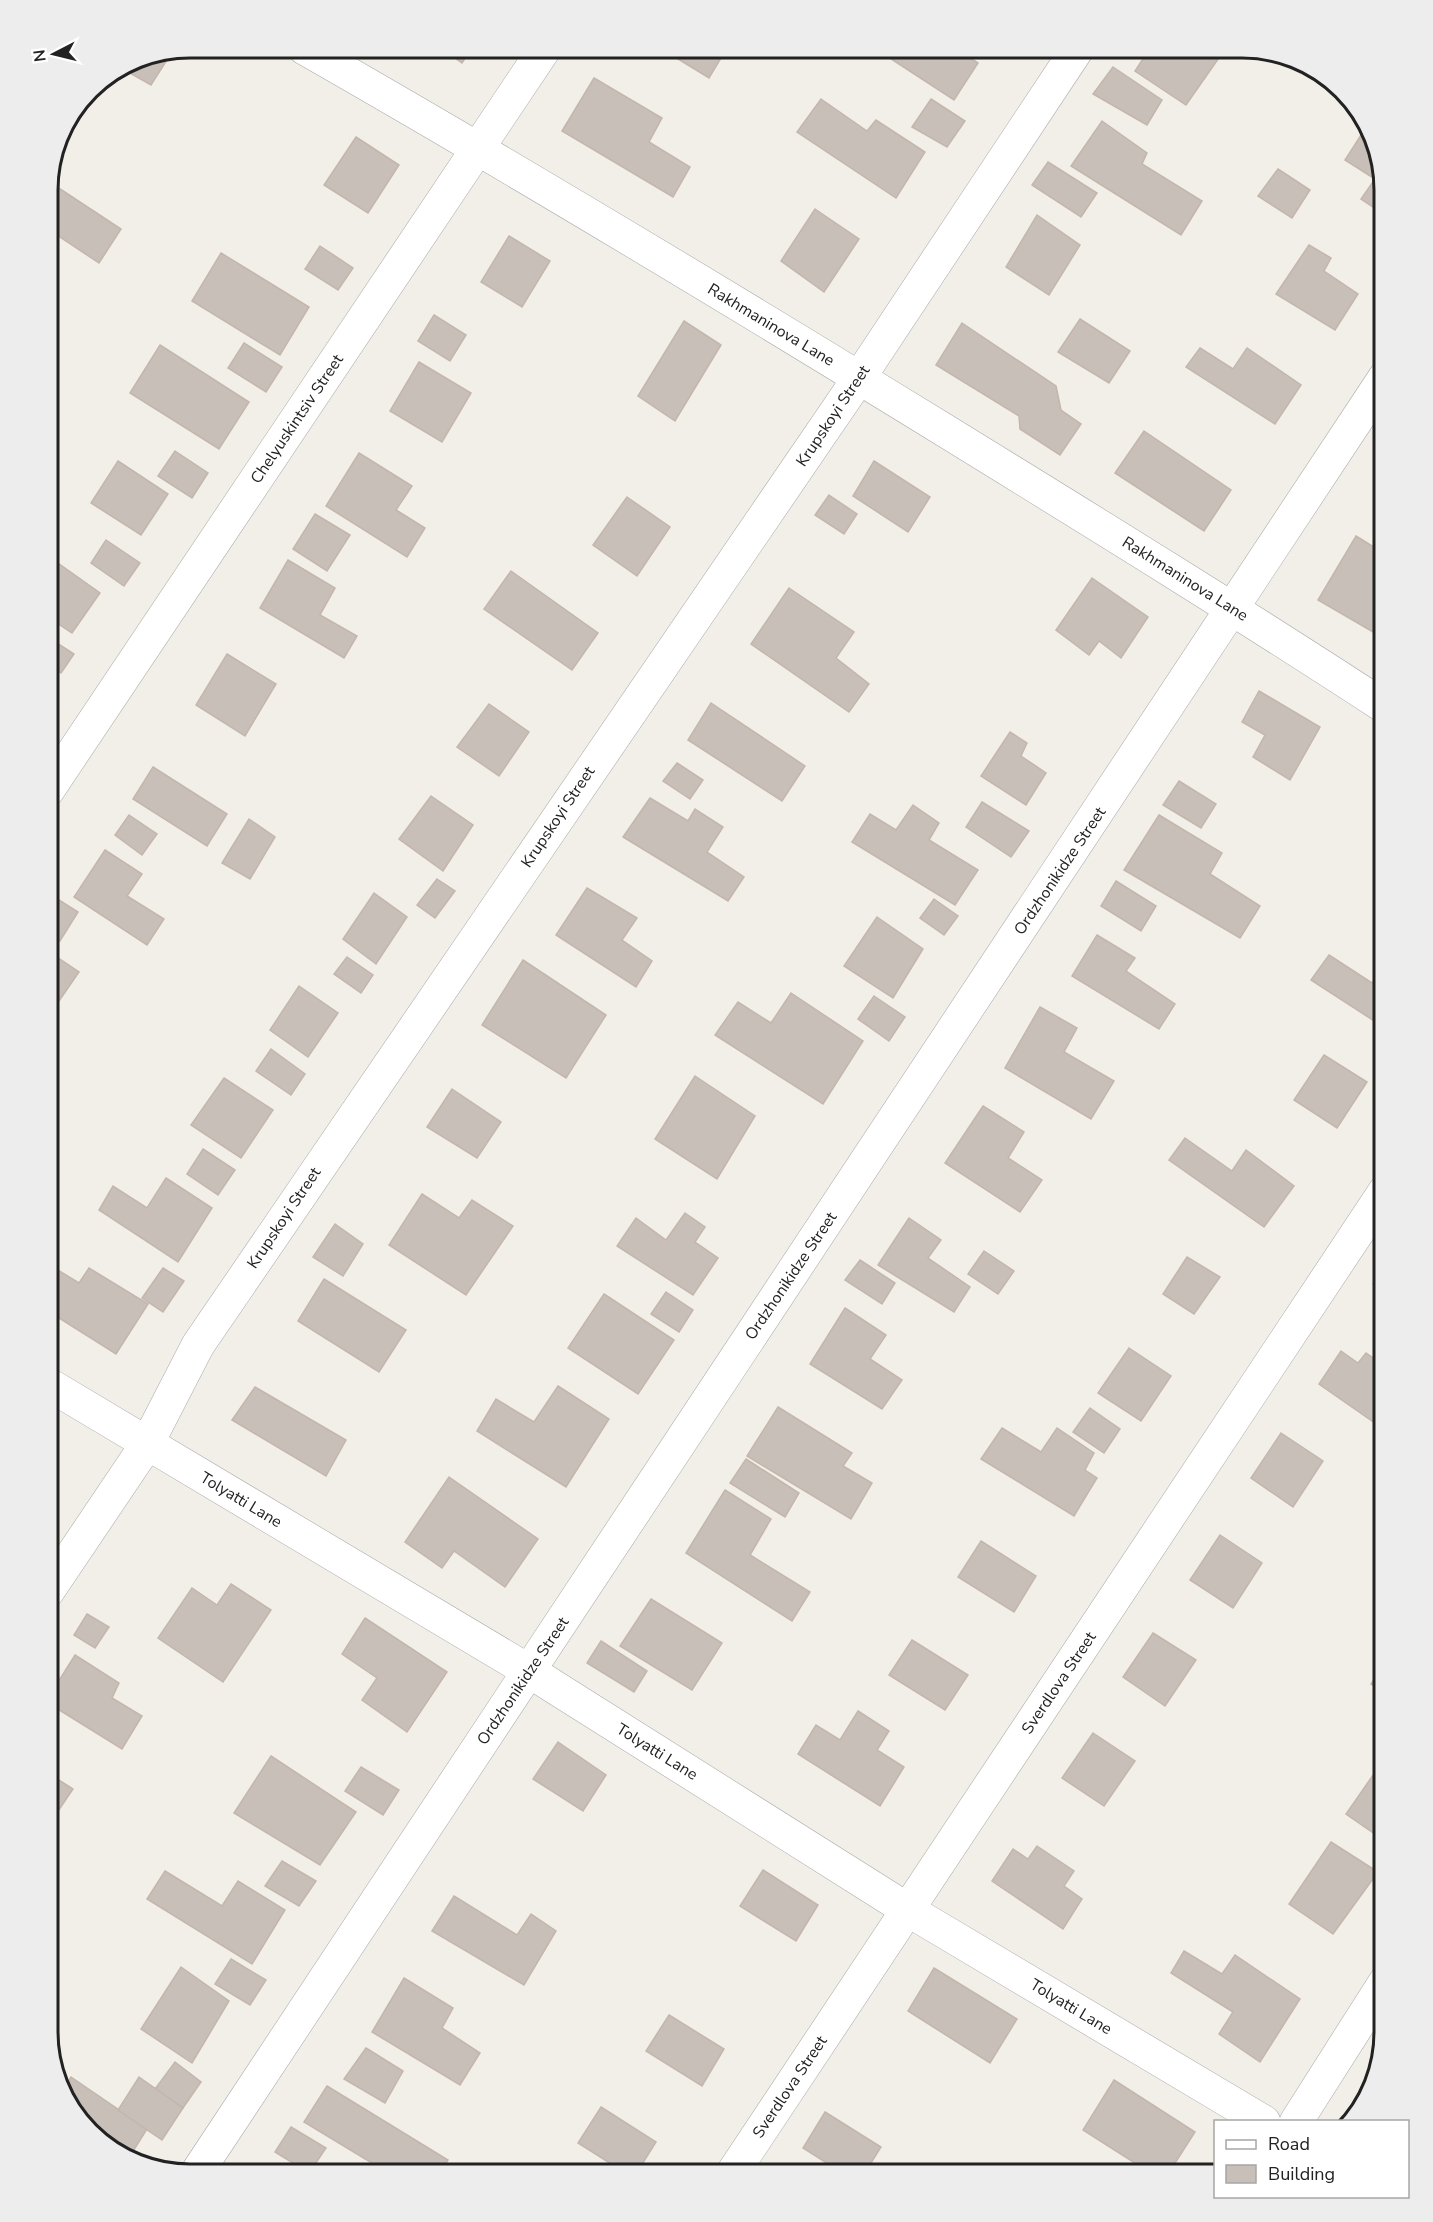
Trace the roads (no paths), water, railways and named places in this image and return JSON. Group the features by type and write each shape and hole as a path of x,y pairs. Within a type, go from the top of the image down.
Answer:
{"street":[{"name":"Rakhmaninova Lane","path":"322,58 479,148 859,378 1233,609 1374,700"},
{"name":"Chelyuskintsiv Street","path":"59,774 538,58"},
{"name":"Krupskoyi Street","path":"58,1576 147,1444 198,1345 859,378 1071,59"},
{"name":"Ordzhonikidze Street","path":"203,2163 1374,394"},
{"name":"Sverdlova Street","path":"739,2164 1374,1208"},
{"name":"Tolyatti Lane","path":"58,1390 529,1671 908,1910 1262,2120"},
{"path":"1297,2120 1374,1999"}]}
